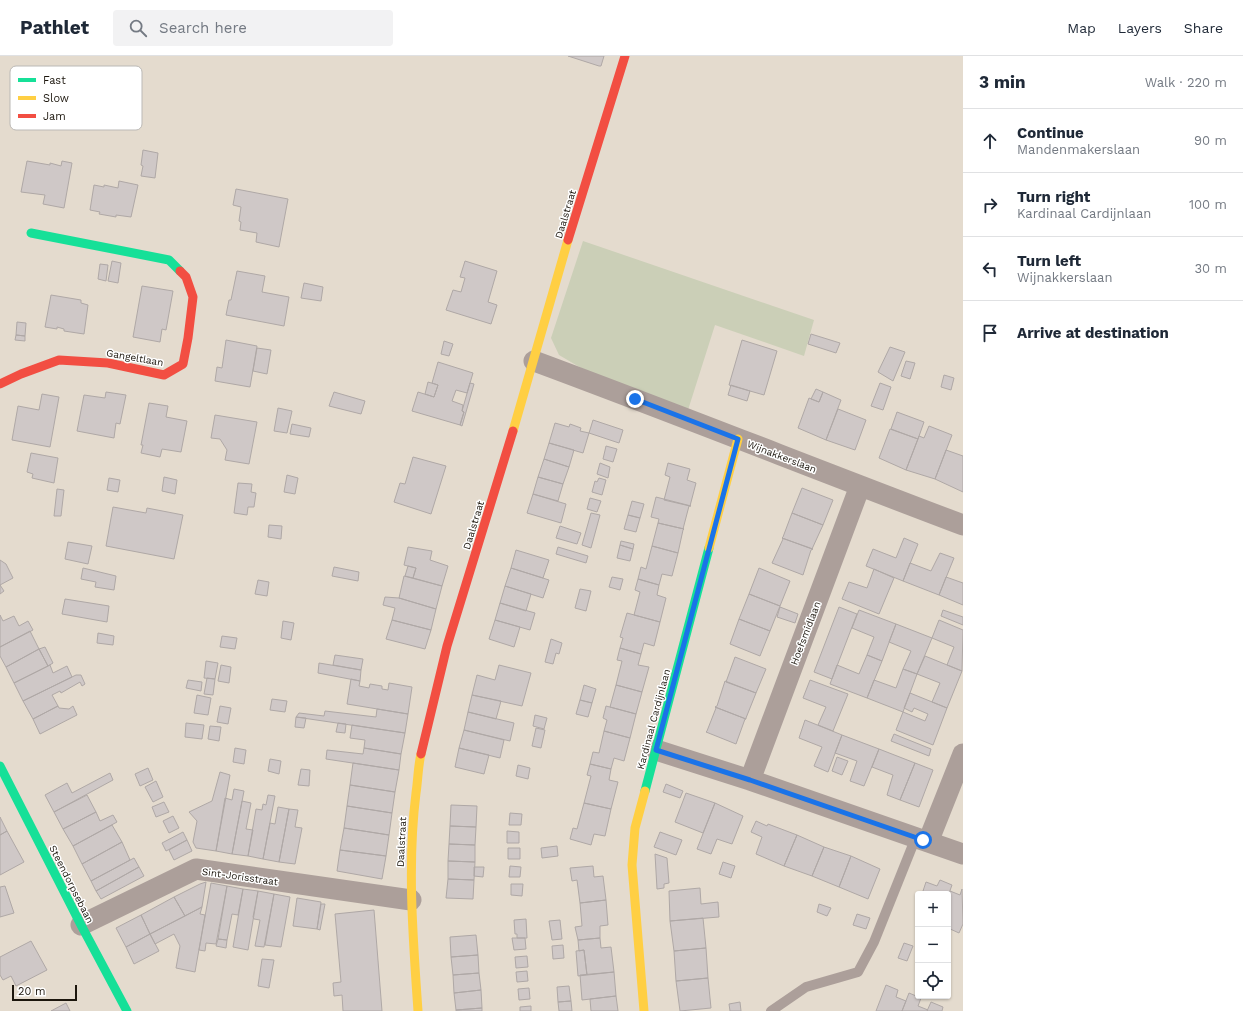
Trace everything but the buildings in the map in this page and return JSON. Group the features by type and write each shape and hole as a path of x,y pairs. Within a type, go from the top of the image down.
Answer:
{"street":[{"name":"Daalstraat","path":"418,1011 411,900 411,864 413,823 420,760 447,646 534,361 567,244 625,56"},
{"name":"Gangeltlaan","path":"0,384 21,374 59,360 108,362 164,375 182,364 188,338 193,297 186,277 169,260 30,233"},
{"name":"Wijnakkerslaan","path":"534,361 963,525"},
{"name":"Kardinaal Cardijnlaan","path":"644,1011 632,864 635,828 738,439"},
{"name":"Hoefsmidlaan","path":"750,780 860,486"},
{"path":"656,750 750,780 963,854"},
{"path":"922,839 963,754"},
{"name":"Steendorpsebaan","path":"0,766 126,1011"},
{"name":"Sint-Jorisstraat","path":"81,925 196,870 411,900"}],"lane":[{"path":"771,1011 806,987 858,972 874,942 922,839"}],"green space":[{"path":"583,241 814,320 804,356 715,325 688,410 593,375 559,355 551,338"}],"traffic: fast":[{"path":"31,233 169,260 180,271"},
{"path":"645,791 709,548"},
{"path":"0,766 81,925 127,1011"}],"traffic: slow":[{"path":"513,431 568,240"},
{"path":"709,548 738,439"},
{"path":"418,1011 411,874 413,820 421,754"},
{"path":"644,1011 632,865 635,828 645,791"}],"traffic: jam":[{"path":"568,240 625,56"},
{"path":"0,384 21,374 59,360 108,363 164,375 183,364 193,297 186,277 180,271"},
{"path":"421,754 447,646 513,431"}],"route":[{"path":"635,399 738,439 656,750 750,780 923,840"}]}
